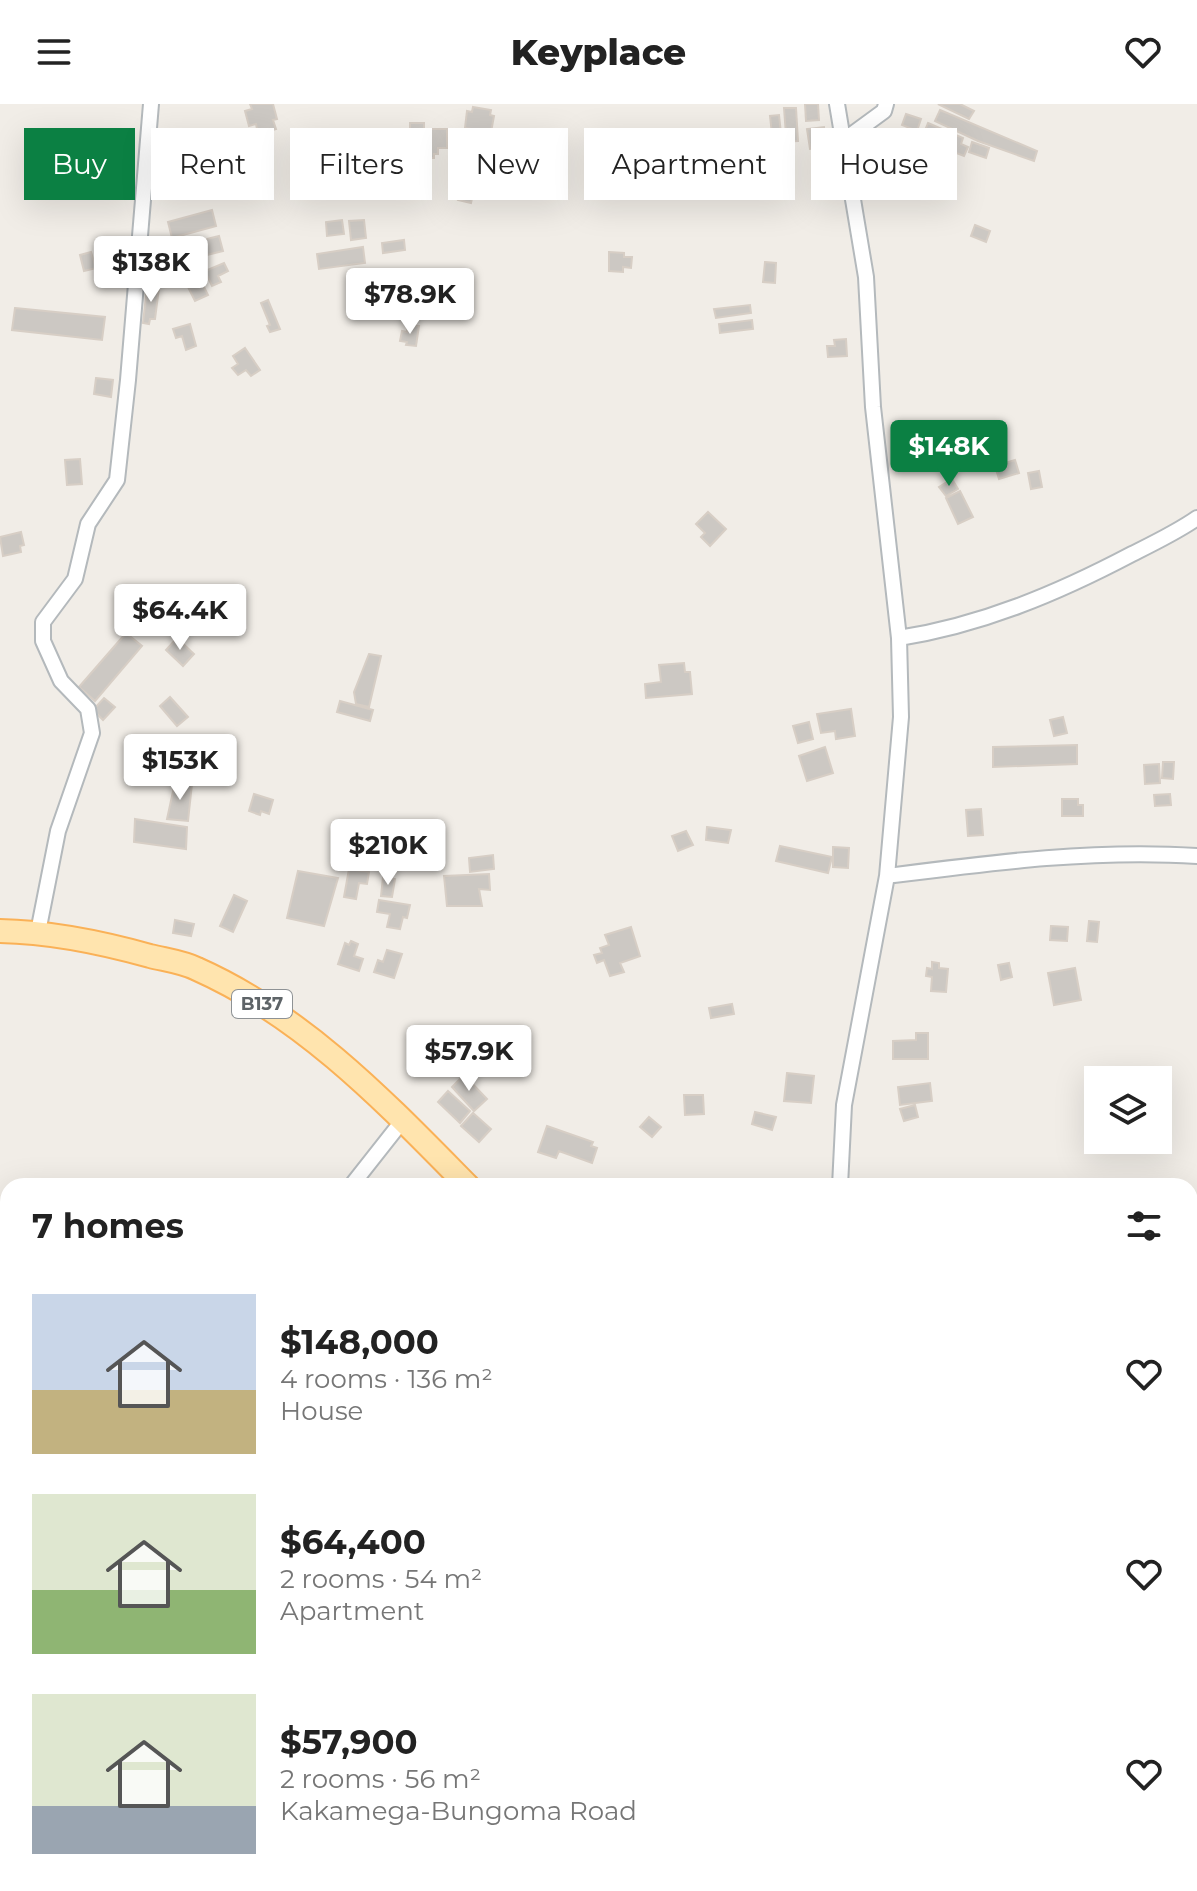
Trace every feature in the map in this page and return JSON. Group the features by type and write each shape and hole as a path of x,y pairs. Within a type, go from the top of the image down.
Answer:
{"main road":[{"name":"B137","path":"0,931 38,932 97,941 194,967 236,987 301,1030 348,1068 460,1178"}],"street":[{"path":"38,932 58,831 92,733 88,709 61,681 43,641 43,622 75,579 88,524 117,480 151,104"},
{"path":"837,104 841,128"},
{"path":"861,128 884,111 886,104"},
{"path":"840,1178 844,1105 887,876 901,717 899,638 873,407 866,277 853,200"},
{"path":"899,638 944,631 1039,599 1090,576 1197,518"},
{"path":"887,876 1087,856 1197,856"},
{"path":"357,1178 403,1120"}],"building":[{"path":"250,104 273,104 276,129 257,128 256,124 249,126 245,111 252,109"},
{"path":"805,104 818,104 819,120 806,121"},
{"path":"938,104 960,104 974,111 969,119"},
{"path":"473,107 491,110 490,115 494,116 492,128 465,128 467,111 472,112"},
{"path":"784,108 796,108 798,141 795,141 795,128 785,128"},
{"path":"940,110 1037,151 1034,161 978,141 957,131 957,128 935,121"},
{"path":"906,114 921,119 918,128 902,125"},
{"path":"779,115 780,128 771,128 770,116"},
{"path":"410,123 424,123 424,128 410,128"},
{"path":"432,129 447,129 447,148 438,148 434,158"},
{"path":"807,129 811,129 811,149 810,149"},
{"path":"957,135 963,138 961,144 968,147 964,156 957,153"},
{"path":"972,142 989,148 986,158 969,152"},
{"path":"212,210 216,226 172,238 168,222"},
{"path":"342,220 344,234 327,236 326,222"},
{"path":"364,220 366,238 351,240 349,221"},
{"path":"975,225 990,231 986,242 971,236"},
{"path":"219,236 223,251 155,268 151,253"},
{"path":"404,240 405,250 383,253 382,243"},
{"path":"363,247 365,263 319,269 317,254"},
{"path":"91,252 96,268 84,271 80,255"},
{"path":"609,252 632,257 631,268 623,267 623,272 609,271"},
{"path":"765,262 776,263 775,283 763,282"},
{"path":"224,263 228,271 218,276 221,282 212,286 205,271"},
{"path":"198,275 208,295 195,301 185,281"},
{"path":"147,287 159,288 155,319 150,319 149,324 143,323"},
{"path":"268,300 280,329 270,332 261,303"},
{"path":"750,305 751,313 716,318 714,309"},
{"path":"15,308 105,317 102,340 12,330"},
{"path":"752,320 753,329 720,333 719,324"},
{"path":"190,324 196,346 186,350 182,336 176,338 173,329"},
{"path":"408,325 419,326 416,346 400,341 402,331 407,332"},
{"path":"846,339 847,356 828,357 827,346 835,346 834,340"},
{"path":"245,348 260,370 251,376 246,370 238,375 232,368 238,364 233,356"},
{"path":"96,378 113,380 111,397 94,394"},
{"path":"80,459 82,484 67,485 65,460"},
{"path":"1015,460 1019,473 999,479 995,466"},
{"path":"1039,471 1042,487 1031,489 1028,473"},
{"path":"952,479 958,489 946,496 939,487"},
{"path":"960,491 973,517 958,524 946,498"},
{"path":"708,512 726,529 710,546 701,537 705,533 696,524"},
{"path":"21,532 24,545 20,546 21,552 3,556 0,537"},
{"path":"126,633 142,646 95,701 79,687"},
{"path":"177,638 194,654 183,666 166,650"},
{"path":"369,654 381,656 369,707 356,704 354,692"},
{"path":"684,663 685,672 690,672 692,694 646,698 645,684 661,682 659,665"},
{"path":"170,697 188,717 177,726 160,706"},
{"path":"104,698 115,707 103,720 93,710"},
{"path":"340,701 373,710 370,721 337,712"},
{"path":"851,709 855,736 836,739 835,731 821,733 817,714"},
{"path":"1063,717 1067,733 1054,736 1050,720"},
{"path":"809,722 813,739 798,743 793,726"},
{"path":"1077,745 1077,764 993,767 993,747"},
{"path":"825,747 833,773 807,781 799,756"},
{"path":"1163,762 1174,762 1173,779 1162,778"},
{"path":"1159,764 1160,783 1145,784 1144,765"},
{"path":"175,782 192,784 188,821 167,819"},
{"path":"254,794 273,800 269,814 249,811"},
{"path":"1170,794 1171,805 1155,806 1154,795"},
{"path":"1062,799 1078,799 1078,805 1083,805 1083,816 1062,816"},
{"path":"981,809 983,835 968,836 966,810"},
{"path":"135,819 187,827 186,849 134,842"},
{"path":"707,827 731,830 728,843 706,840"},
{"path":"686,831 693,845 678,851 672,836"},
{"path":"780,846 832,857 828,873 776,861"},
{"path":"833,847 849,848 848,868 833,867"},
{"path":"493,855 494,869 470,872 469,858"},
{"path":"349,869 369,872 367,884 359,883 356,899 344,897"},
{"path":"298,871 338,878 324,926 287,918"},
{"path":"489,874 490,890 479,889 482,906 447,906 444,876"},
{"path":"383,877 395,879 392,897 381,896"},
{"path":"234,895 247,901 233,932 220,926"},
{"path":"379,900 410,905 400,929 387,927 390,914 377,912"},
{"path":"175,920 194,924 191,936 173,933"},
{"path":"1089,921 1099,922 1097,942 1087,941"},
{"path":"1051,926 1068,927 1067,941 1050,940"},
{"path":"631,927 640,956 620,963 624,972 610,976 604,960 597,963 594,955 602,953 600,948 609,945 605,935"},
{"path":"351,941 358,944 354,956 363,959 359,971 338,964 345,943 349,945"},
{"path":"387,950 402,954 394,978 374,972 378,960 383,962"},
{"path":"932,962 939,963 939,968 948,969 946,992 931,991 932,977 926,976 927,968 932,969"},
{"path":"1009,963 1012,977 1001,980 998,965"},
{"path":"1075,968 1081,1000 1054,1005 1048,973"},
{"path":"732,1004 734,1014 711,1018 709,1008"},
{"path":"916,1033 928,1033 928,1059 893,1059 893,1041 916,1040"},
{"path":"787,1073 814,1076 811,1103 784,1101"},
{"path":"464,1075 487,1099 474,1111 452,1087"},
{"path":"930,1083 932,1101 900,1105 898,1087"},
{"path":"448,1091 470,1111 460,1123 438,1102"},
{"path":"684,1095 703,1095 704,1114 685,1115"},
{"path":"915,1105 918,1117 904,1121 900,1109"},
{"path":"755,1112 776,1117 772,1130 752,1124"},
{"path":"473,1113 491,1129 479,1142 461,1126"},
{"path":"649,1117 661,1127 652,1137 640,1127"},
{"path":"547,1126 593,1142 591,1146 597,1148 592,1163 559,1151 556,1158 538,1152"}]}
